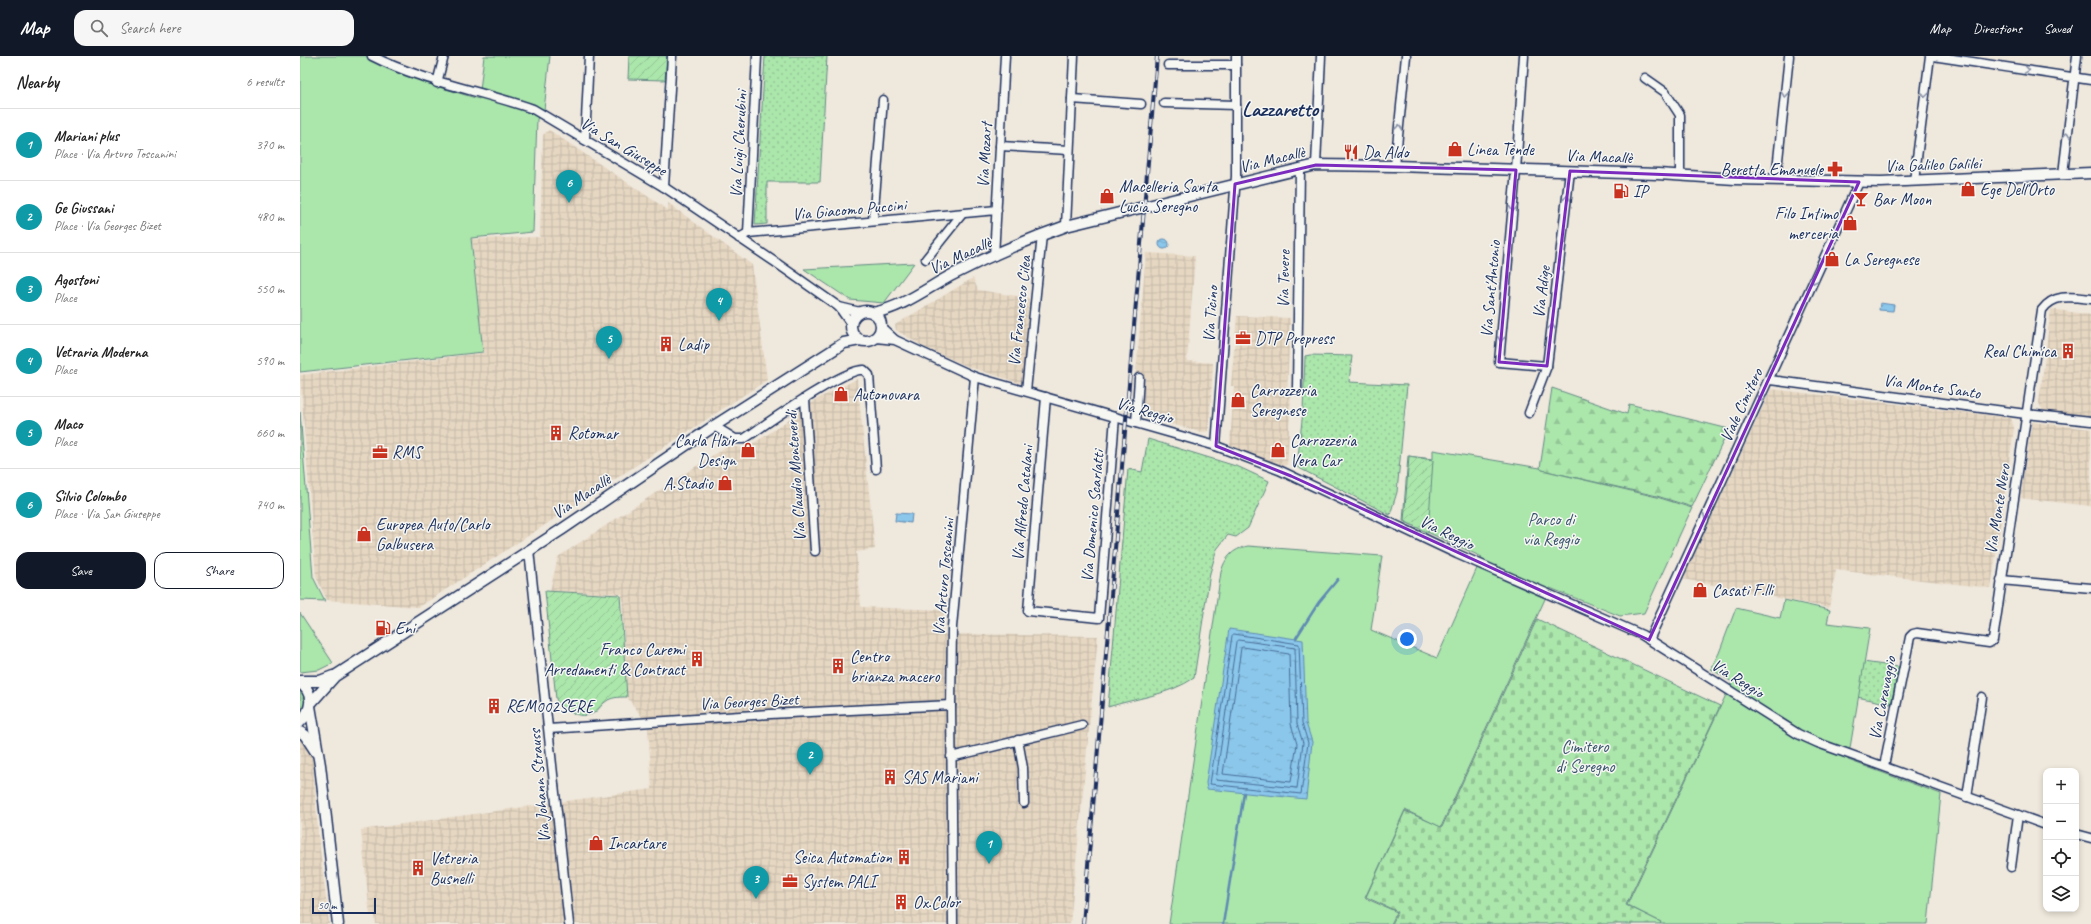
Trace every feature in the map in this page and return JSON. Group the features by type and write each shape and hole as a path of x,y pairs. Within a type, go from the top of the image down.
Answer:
{"street":[{"name":"Via San Giuseppe","path":"372,56 387,64 437,83 510,101 533,109 664,187 839,307 860,312"},
{"path":"437,83 444,56"},
{"path":"585,140 589,56"},
{"path":"664,187 672,56"},
{"name":"Via Luigi Cherubini","path":"748,233 758,56"},
{"name":"Via Mozart","path":"994,256 1005,56"},
{"path":"1066,226 1074,56"},
{"name":"Via Ticino","path":"1216,446 1236,184 1236,56"},
{"path":"1316,165 1321,56"},
{"path":"1395,166 1406,56"},
{"path":"1516,170 1524,56"},
{"path":"1776,179 1789,56"},
{"path":"1914,181 1930,56"},
{"path":"1934,56 2091,80"},
{"path":"2063,174 2077,56"},
{"path":"1168,65 1236,65"},
{"path":"1645,78 1666,92 1680,115 1680,175"},
{"path":"1072,99 1141,104"},
{"path":"873,221 882,100"},
{"path":"1164,103 1236,105"},
{"path":"1000,146 1069,150"},
{"name":"Via Macallè","path":"874,313 895,307 942,280 1042,234 1066,226 1316,165 1570,171 1776,179"},
{"name":"Via Tevere","path":"1297,390 1300,168"},
{"name":"Via Sant'Antonio","path":"1516,170 1499,362 1548,366"},
{"name":"Via Adige","path":"1529,413 1548,366 1570,171"},
{"name":"Via Galileo Galilei","path":"1776,179 1859,182 1914,181 2091,173"},
{"name":"Viale Cimitero","path":"1649,640 1770,380 1859,182"},
{"name":"Via Giacomo Puccini","path":"739,238 748,233 996,210"},
{"path":"926,259 962,214"},
{"name":"Via Francesco Cilea","path":"1026,391 1042,234"},
{"name":"Via Monte Nero","path":"1910,637 1917,633 1989,643 1993,640 2042,310 2051,301 2066,297 2091,299"},
{"name":"Via San Giuseppe","path":"839,307 851,326"},
{"name":"Via Macallè","path":"881,325 895,307"},
{"path":"844,343 853,318 860,312 865,311 874,313 879,318 881,325 876,338 867,341 860,340 854,336 851,326"},
{"name":"Via Reggio","path":"881,325 895,340"},
{"name":"Via Reggio","path":"876,338 895,340 975,377 1216,446 1285,473 1457,554 1649,640 1798,734 1818,743 2043,823"},
{"name":"Via Macallè","path":"300,722 308,714 310,705 335,676 529,550 714,426 844,343 860,340"},
{"path":"714,426 735,439 744,439 805,399 856,370 864,370 869,375 876,469"},
{"name":"Via Arturo Toscanini","path":"953,924 951,757 952,627 975,377"},
{"path":"1136,423 1139,378"},
{"name":"Via Monte Santo","path":"1770,380 2026,414 2091,421"},
{"name":"Via Alfredo Catalani","path":"1046,397 1028,611 1099,618"},
{"name":"Via Claudio Monteverdi","path":"805,399 816,551"},
{"name":"Via Domenico Scarlatti","path":"1099,618 1115,417"},
{"name":"Via Johann Strauss","path":"529,550 549,729 555,806 569,924"},
{"path":"2001,580 2091,588"},
{"name":"Via Caravaggio","path":"1884,766 1910,637"},
{"name":"Via Macallè","path":"300,682 320,680 335,676"},
{"path":"300,682 308,691 318,756 338,924"},
{"path":"1967,797 1982,697"},
{"name":"Via Georges Bizet","path":"549,729 770,714 951,705"},
{"path":"951,757 1082,725"},
{"path":"300,732 305,735 318,756"},
{"path":"1018,740 1022,768 1024,803"},
{"path":"2011,867 2018,815"},
{"path":"2079,835 2091,838"}],"highlighted area":[{"path":"1316,165 1516,170 1499,362 1547,366 1570,171 1859,182 1649,640 1291,476 1216,446 1235,184"}],"shaded area":[{"path":"549,130 668,210 668,203 752,265 767,380 419,607 327,600 316,577 300,375 483,353 472,239 540,237 543,135"},
{"path":"1146,253 1195,256 1187,361 1213,363 1209,431 1201,432 1141,416 1145,377 1136,375"},
{"path":"973,278 978,290 1029,298 1023,384 969,367 924,347 896,330 895,325"},
{"name":"Real Chimica","path":"2051,309 2091,315 2091,416 2043,411 2039,403"},
{"path":"1237,316 1290,318 1287,393 1291,394 1287,465 1280,466 1230,445 1234,386 1231,386"},
{"path":"857,379 875,549 856,552 861,607 944,610 942,634 1098,636 1070,924 376,924 375,915 370,915 361,830 652,789 648,725 627,697 622,594 550,591 558,557 727,446 745,448 767,435 817,399"},
{"path":"1771,389 2011,418 2014,428 1991,588 1836,570 1829,608 1683,579"},
{"path":"2032,422 2091,429 2091,506 2020,498"},
{"path":"300,739 310,749 313,763 318,833 329,924 300,924"}],"green space":[{"path":"300,56 368,56 422,82 479,99 484,56 550,56 544,110 537,119 533,232 471,238 483,352 300,372"},
{"path":"629,56 667,56 665,80 628,79"},
{"path":"765,56 827,56 820,182 767,182 767,224 755,225"},
{"path":"914,263 884,303 850,300 804,269"},
{"path":"1305,356 1352,356 1349,382 1407,385 1397,492 1390,515 1297,467 1303,411"},
{"path":"1552,388 1627,414 1629,404 1729,429 1692,507 1657,496 1542,470 1540,468"},
{"path":"300,412 313,577 325,601 300,600"},
{"path":"1148,439 1239,467 1269,481 1248,528 1236,537 1228,535 1217,549 1210,573 1194,678 1184,684 1163,692 1108,707 1128,469 1142,472"},
{"name":"Parco di via Reggio","path":"1433,450 1540,468 1542,470 1657,497 1692,508 1644,613 1620,616 1550,588 1441,827 1405,810 1365,898 1397,912 1391,924 1169,924 1221,572 1227,558 1238,549 1248,546 1382,556 1371,630 1437,658 1482,557 1403,521 1408,456 1433,459"},
{"path":"1409,456 1433,460 1428,533 1404,521"},
{"path":"545,591 620,595 627,697 610,699 594,713 589,715 578,715 567,711 559,703 556,699"},
{"path":"1784,600 1830,610 1827,623 1870,628 1848,760 1941,794 1928,924 1660,924 1661,922 1627,905 1732,682 1711,669 1719,653 1736,608 1780,618"},
{"path":"300,613 333,663 319,670 300,672"},
{"name":"Cimitero di Seregno","path":"1537,619 1720,706 1626,905 1661,922 1660,924 1392,924 1398,912 1366,897 1405,811 1442,827"},
{"path":"1863,662 1899,667 1891,704 1857,697"},
{"path":"300,689 305,699 305,705 300,714"}],"water":[{"path":"1164,239 1169,244 1164,249 1159,244"},
{"path":"1880,303 1894,305 1893,311 1879,310"},
{"path":"896,513 912,514 911,523 895,521"},
{"path":"1229,629 1303,640 1306,723 1312,742 1306,799 1207,789 1206,783"}],"waterway":[{"path":"1296,638 1319,602 1338,579"},
{"path":"1223,924 1244,793"}],"railway":[{"path":"1083,924 1157,56"}],"place":[{"name":"Linea Tende","path":"1455,149"},
{"name":"Da Aldo","path":"1351,152"},
{"name":"Beretta Emanuele","path":"1835,169"},
{"name":"Ege Dell'Orto","path":"1968,189"},
{"name":"IP","path":"1621,191"},
{"name":"Macelleria Santa Lucia Seregno","path":"1107,196"},
{"name":"Bar Moon","path":"1861,199"},
{"name":"Silvio Colombo","path":"569,203"},
{"name":"Filo Intimo merceria","path":"1850,223"},
{"name":"La Seregnese","path":"1832,259"},
{"name":"Vetraria Moderna","path":"719,321"},
{"name":"DTP Prepress","path":"1243,338"},
{"name":"Ladip","path":"666,344"},
{"name":"Real Chimica","path":"2068,351"},
{"name":"Maco","path":"609,359"},
{"name":"Autonovara","path":"841,394"},
{"name":"Carrozzeria Seregnese","path":"1238,400"},
{"name":"Rotomar","path":"556,433"},
{"name":"Carla Hair Design","path":"748,450"},
{"name":"Carrozzeria Vera Car","path":"1278,450"},
{"name":"RMS","path":"380,452"},
{"name":"A.Stadio","path":"725,483"},
{"name":"Europea Auto/Carlo Galbusera","path":"364,534"},
{"name":"Casati F.lli","path":"1700,590"},
{"name":"Eni","path":"383,628"},
{"name":"Franco Caremi Arredamenti & Contract","path":"697,659"},
{"name":"Centro brianza macero","path":"838,666"},
{"name":"REM002SERE","path":"494,706"},
{"name":"Ge Giussani","path":"810,775"},
{"name":"SAS Mariani","path":"890,777"},
{"name":"Incartare","path":"596,843"},
{"name":"Seica Automation","path":"904,857"},
{"name":"Mariani plus","path":"989,864"},
{"name":"Vetreria Busnelli","path":"418,868"},
{"name":"System PALI","path":"790,881"},
{"name":"Agostoni","path":"756,899"},
{"name":"Ox.Color","path":"901,902"}],"district":[{"name":"Lazzaretto","path":"1280,109"}]}
